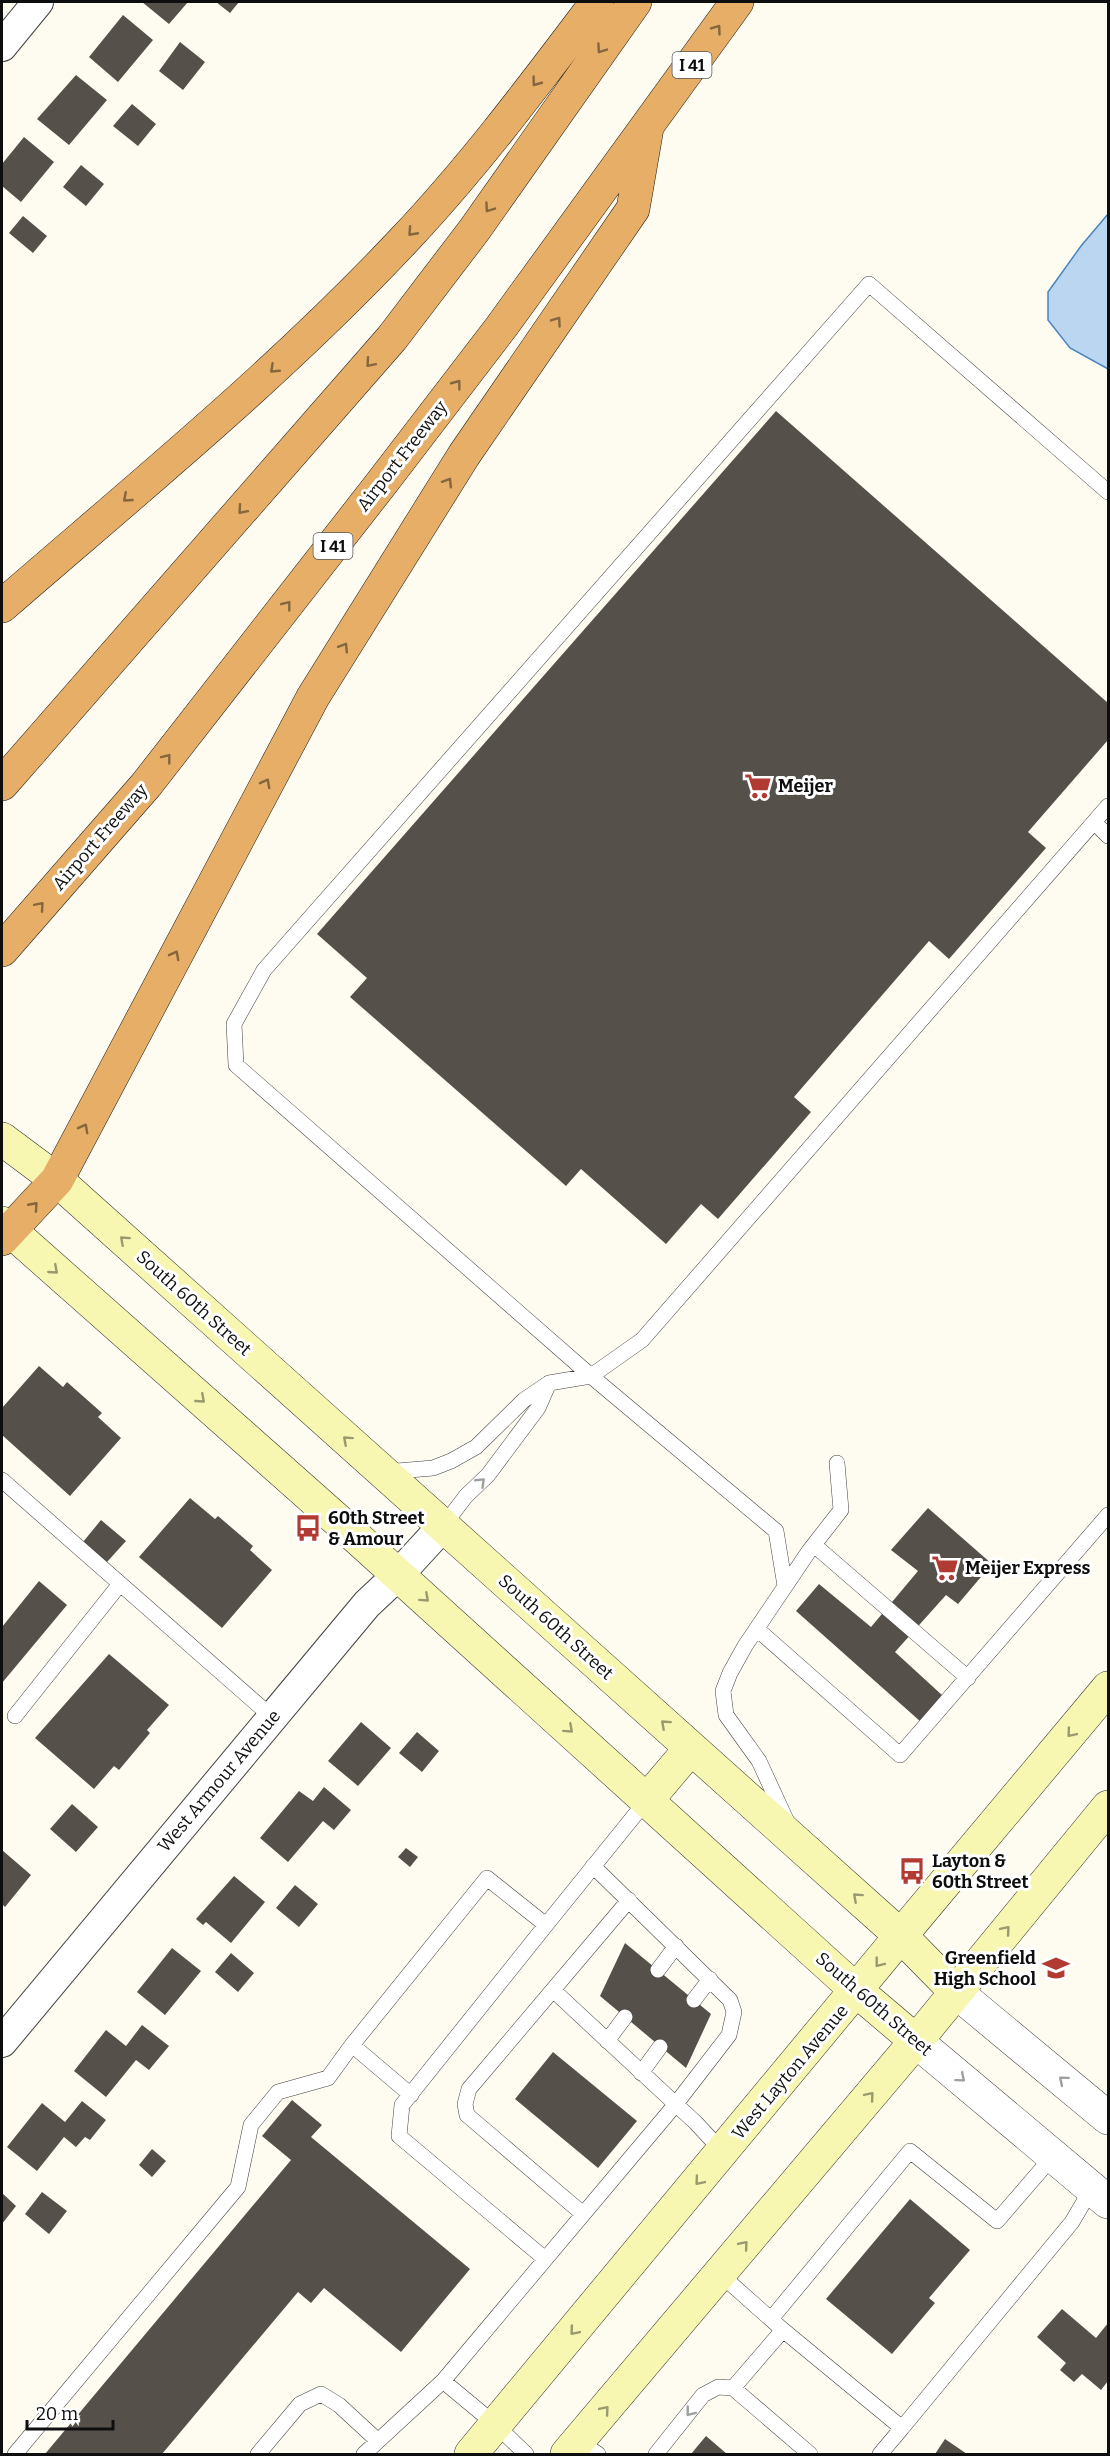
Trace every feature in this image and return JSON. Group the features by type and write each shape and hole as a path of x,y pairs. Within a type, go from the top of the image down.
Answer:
{"highway":[{"path":"2,606 272,371 403,242 504,125 597,2"},
{"path":"2,784 392,338 475,229 635,2"},
{"name":"Airport Freeway","path":"2,950 153,776 460,380 647,128 737,2"},
{"path":"4,1231 57,1180 313,697 464,455 633,209 647,128"}],"main road":[{"name":"South 60th Street","path":"2,1139 57,1180 901,1936 955,1991"},
{"name":"South 60th Street","path":"4,1231 398,1575 857,1991 916,2041"},
{"name":"West Layton Avenue","path":"471,2454 1108,1688"},
{"path":"647,1800 691,1748"},
{"path":"581,2450 720,2274 916,2041 1108,1807"}],"street":[{"path":"2,46 38,2"},
{"name":"West Armour Avenue","path":"2,2042 11,2010 272,1717 367,1604 398,1575 443,1526"},
{"name":"South 60th Street","path":"955,1991 1108,2118"},
{"name":"South 60th Street","path":"916,2041 1053,2155 1103,2186"}],"lane":[{"path":"785,1586 776,1531 591,1376 236,1065 234,1024 264,970 869,284 1108,492"},
{"path":"383,1472 433,1468 451,1461 476,1447 524,1400 549,1383 591,1376 642,1340 1108,806"},
{"path":"1094,822 1108,836"},
{"path":"443,1526 466,1496 488,1475 538,1408 549,1383"},
{"path":"797,1843 759,1761 726,1715 723,1691 730,1672 785,1586 841,1510 837,1463"},
{"path":"2,1480 272,1717"},
{"path":"758,1630 900,1755 1108,1515"},
{"path":"814,1545 968,1678"},
{"path":"15,1716 120,1584"},
{"path":"544,2258 399,2136 402,2105 647,1800"},
{"path":"364,2454 443,2380 675,2105 729,2035 734,2012 730,2000 593,1866"},
{"path":"15,2454 238,2187 251,2126 278,2092 328,2078 487,1878 546,1925"},
{"path":"583,2214 467,2115 465,2103 469,2089 629,1900"},
{"path":"658,1970 676,1946"},
{"path":"694,2000 710,1979"},
{"path":"553,1990 723,2152"},
{"path":"607,2041 625,2017"},
{"path":"352,2045 411,2095"},
{"path":"641,2073 660,2047"},
{"path":"771,2319 910,2151 997,2221 1053,2155"},
{"path":"880,2454 1103,2186"},
{"path":"720,2274 783,2330 902,2428"},
{"path":"733,2388 783,2330"},
{"path":"443,2380 526,2454"},
{"path":"656,2454 702,2395 718,2387 733,2388 810,2454"},
{"path":"258,2454 300,2404 321,2394 339,2405 378,2441"}],"water":[{"path":"1108,214 1108,369 1070,348 1048,320 1048,292 1081,246"}],"building":[{"path":"142,2 188,2 169,24"},
{"path":"216,2 239,2 230,13"},
{"path":"123,15 153,40 118,82 89,57"},
{"path":"180,42 205,62 183,90 159,71"},
{"path":"76,75 107,100 69,145 37,119"},
{"path":"132,104 156,124 138,146 113,126"},
{"path":"24,137 54,162 21,202 2,186 2,164"},
{"path":"81,165 104,184 86,206 63,187"},
{"path":"23,216 47,236 33,253 9,233"},
{"name":"Meijer","path":"776,411 1108,703 1108,740 1028,832 1046,848 949,959 929,941 794,1097 811,1112 718,1219 701,1204 666,1244 581,1169 566,1186 350,997 367,978 317,934"},
{"path":"39,1366 63,1387 67,1382 102,1413 98,1417 121,1438 70,1496 2,1435 2,1408"},
{"path":"190,1498 215,1519 218,1516 253,1546 250,1550 272,1570 222,1628 139,1557"},
{"path":"928,1508 992,1564 958,1604 946,1595 895,1652 943,1696 921,1722 796,1611 819,1584 871,1627 918,1571 891,1550"},
{"path":"101,1520 126,1541 107,1562 83,1542"},
{"path":"39,1581 67,1605 2,1683 2,1627"},
{"path":"109,1654 169,1705 147,1730 150,1733 119,1770 114,1766 94,1789 35,1738"},
{"path":"361,1722 391,1748 358,1786 328,1761"},
{"path":"417,1732 439,1751 422,1772 399,1753"},
{"path":"324,1787 351,1810 334,1830 323,1821 288,1862 260,1838 299,1791 313,1801"},
{"path":"72,1804 98,1827 76,1852 50,1829"},
{"path":"406,1848 418,1857 410,1867 398,1857"},
{"path":"2,1850 31,1875 5,1907 2,1904"},
{"path":"234,1876 265,1902 231,1943 206,1922 203,1925 196,1919"},
{"path":"295,1885 318,1904 299,1927 276,1908"},
{"path":"625,1943 711,2014 686,2068 600,1996"},
{"path":"172,1948 201,1971 165,2015 137,1992"},
{"path":"231,1953 254,1973 238,1992 215,1972"},
{"path":"142,2025 169,2046 149,2070 136,2060 106,2097 74,2071 106,2030 126,2046"},
{"path":"553,2052 637,2121 598,2168 515,2099"},
{"path":"292,2100 322,2125 311,2137 470,2269 401,2352 324,2288 311,2303 298,2292 162,2454 45,2454 291,2160 262,2136"},
{"path":"82,2101 106,2120 90,2140 85,2137 76,2147 64,2137 37,2171 7,2147 42,2103 65,2122"},
{"path":"152,2149 166,2161 152,2177 139,2165"},
{"path":"42,2192 67,2211 49,2234 25,2214"},
{"path":"2,2193 16,2206 2,2224"},
{"path":"910,2199 970,2250 929,2298 935,2303 892,2354 826,2299"},
{"path":"1062,2309 1096,2338 1108,2323 1108,2381 1101,2390 1082,2374 1074,2382 1060,2370 1066,2363 1037,2337"},
{"path":"706,2436 727,2454 691,2454"},
{"path":"945,2439 967,2454 935,2454"}],"place":[{"name":"Meijer","path":"758,786"},
{"name":"60th Street & Amour","path":"308,1528"},
{"name":"Meijer Express","path":"945,1568"},
{"name":"Layton & 60th Street","path":"912,1871"},
{"name":"Greenfield High School","path":"1056,1968"}]}
